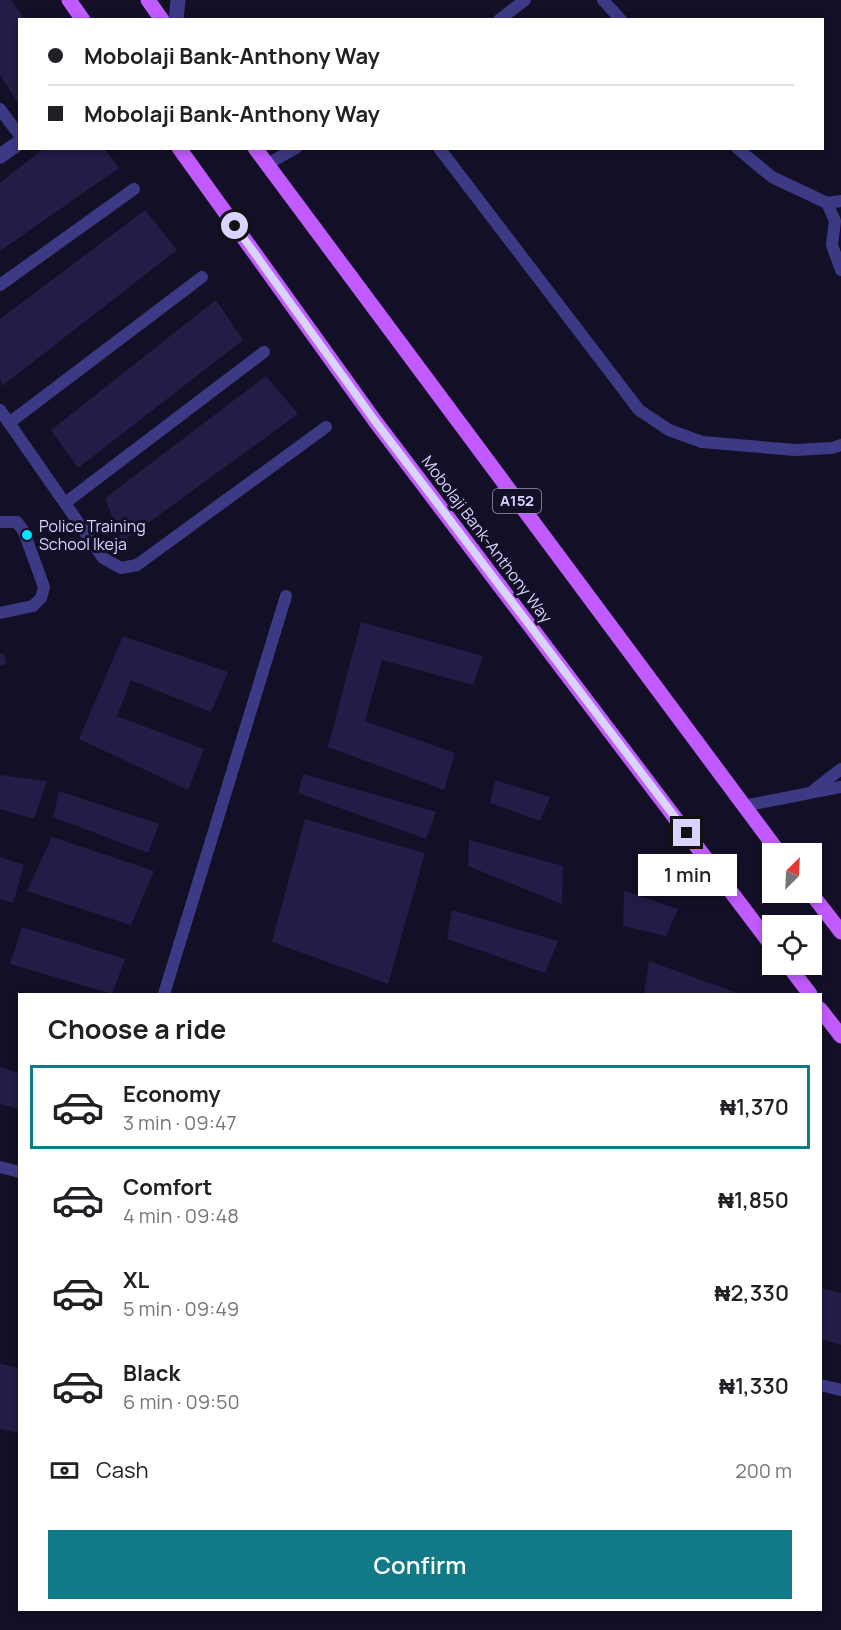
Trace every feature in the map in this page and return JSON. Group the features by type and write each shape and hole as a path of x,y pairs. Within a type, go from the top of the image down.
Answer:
{"main road":[{"path":"69,0 82,18"},
{"path":"148,0 161,18"},
{"name":"Mobolaji Bank-Anthony Way","path":"180,150 375,421 762,932"},
{"name":"A152","path":"256,150 772,843"},
{"path":"818,903 841,933"},
{"path":"795,975 809,993"},
{"path":"822,1012 841,1036"}],"street":[{"path":"176,18 178,0"},
{"path":"0,156 18,143"}],"lane":[{"path":"502,18 525,0"},
{"path":"603,0 619,18"},
{"path":"0,109 18,133"},
{"path":"267,164 292,150"},
{"path":"441,150 639,410 669,430 702,442 795,450 832,448 841,445"},
{"path":"739,150 772,177 827,203 841,201"},
{"path":"0,285 135,189"},
{"path":"827,203 835,221 832,245 841,270"},
{"path":"9,423 202,277"},
{"path":"65,503 264,352"},
{"path":"0,410 103,558 121,568 137,565 326,427"},
{"path":"0,522 17,522 24,532 44,587 41,598 33,606 0,613"},
{"path":"164,993 286,596"},
{"path":"810,793 841,769"},
{"path":"743,806 841,787"},
{"path":"0,1167 18,1172"},
{"path":"822,1385 841,1390"}],"building":[{"path":"0,0 11,0 24,18 18,18 18,103 0,75"},
{"path":"41,150 106,150 119,168 0,251 0,183"},
{"path":"145,210 177,250 2,386 0,319"},
{"path":"216,300 243,340 78,468 51,430"},
{"path":"266,376 298,414 122,542 105,498"},
{"path":"361,622 483,656 473,685 382,660 365,721 455,753 444,790 328,747"},
{"path":"123,636 228,672 211,712 131,680 117,716 204,749 188,790 79,739"},
{"path":"4,653 6,664 0,666 0,654"},
{"path":"303,774 436,812 426,839 298,793"},
{"path":"0,775 47,781 34,819 0,809"},
{"path":"495,780 550,797 540,821 490,803"},
{"path":"59,791 159,824 148,853 53,817"},
{"path":"305,819 425,853 388,984 272,942"},
{"path":"52,837 154,871 131,925 27,891"},
{"path":"469,840 563,866 562,904 468,866"},
{"path":"0,857 24,865 13,903 0,899"},
{"path":"624,891 678,909 666,936 623,926"},
{"path":"452,910 558,941 545,973 447,939"},
{"path":"22,927 125,959 112,993 10,964"},
{"path":"649,961 737,993 644,993"},
{"path":"0,1067 18,1072 18,1108 0,1104"},
{"path":"822,1288 841,1293 841,1345 822,1340"},
{"path":"0,1364 18,1368 18,1433 0,1429"}],"place":[{"name":"Police Training School Ikeja","path":"27,535"}],"route":[{"path":"235,226 375,421 687,833"}]}
